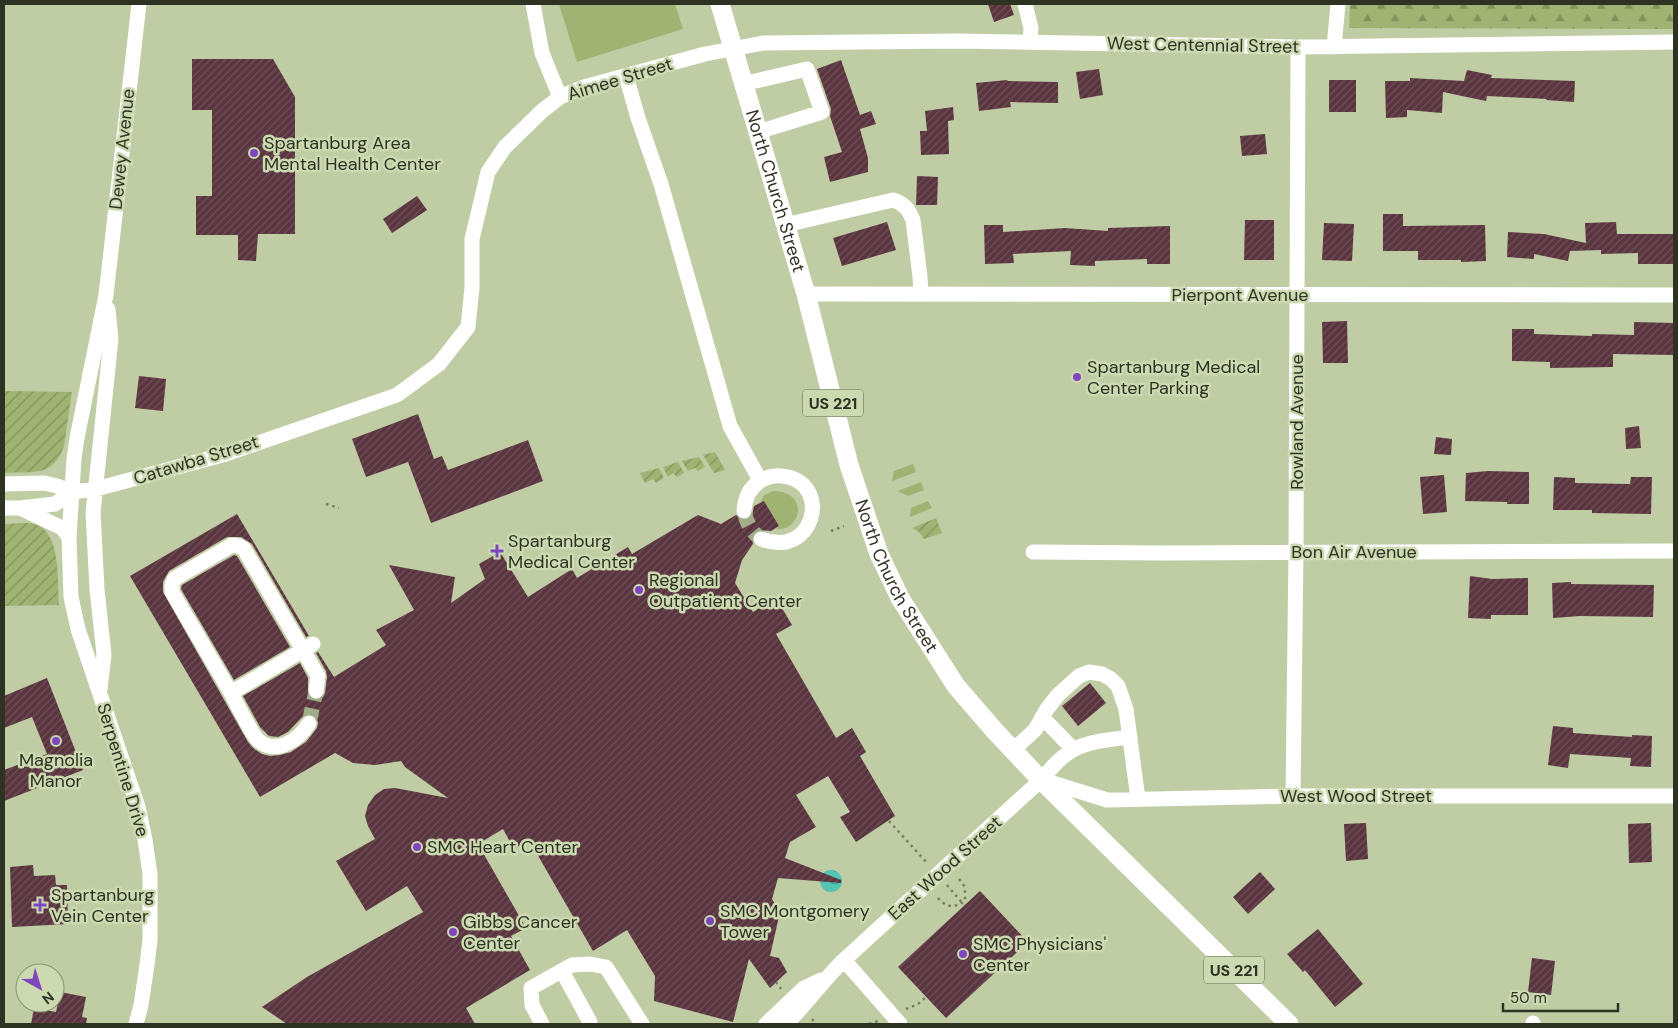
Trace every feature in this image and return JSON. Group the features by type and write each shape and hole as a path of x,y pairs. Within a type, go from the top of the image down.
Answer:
{"main road":[{"name":"North Church Street","path":"720,4 806,294 849,465 879,554 900,598 956,686 1013,750 1288,1024"}],"street":[{"name":"Dewey Avenue","path":"72,492 78,438 106,295 138,4"},
{"path":"533,4 542,53 560,97"},
{"path":"1024,4 1031,28 1030,42"},
{"path":"1334,46 1338,4"},
{"name":"West Centennial Street","path":"733,48 763,43 798,42 958,41 1298,47 1674,42"},
{"path":"758,132 822,112 798,42"},
{"name":"Rowland Avenue","path":"1293,796 1298,47"},
{"name":"Aimee Street","path":"317,421 397,395 439,364 468,327 472,288 472,239 488,172 505,147 542,110 560,97 584,87 733,48"},
{"path":"743,84 807,69"},
{"path":"626,76 638,118 661,184 730,426 760,480"},
{"path":"785,225 892,200 898,202 905,206 913,220 921,294"},
{"name":"Pierpont Avenue","path":"806,294 1674,295"},
{"name":"Dewey Avenue","path":"96,489 111,338 106,295"},
{"name":"Catawba Street","path":"4,508 55,504 72,492 96,489 226,454 317,421"},
{"path":"744,511 748,494 753,486 760,480 770,476 781,475 792,478 805,488 812,503 812,514 809,525 802,534 793,540 782,543 771,543 761,539"},
{"name":"Catawba Street","path":"4,484 44,483 72,492"},
{"name":"Serpentine Drive","path":"96,489 94,535 104,655 100,695"},
{"name":"Serpentine Drive","path":"72,492 69,537 71,598 78,629 138,807 150,874 148,965 136,1024"},
{"name":"Catawba Street","path":"20,508 62,528 69,537"},
{"path":"309,723 302,734 281,747 268,746 257,740 172,592 174,579 232,545 244,549 308,647 318,676 316,692"},
{"name":"Bon Air Avenue","path":"1034,552 1674,550"},
{"path":"230,693 308,647"},
{"path":"1013,750 1035,730 1058,695 1084,673 1094,672 1102,674 1118,686 1126,710 1138,799"},
{"path":"1042,717 1073,749 1088,744 1130,737"},
{"name":"East Wood Street","path":"786,1024 797,1014 826,977 1041,780 1062,757 1073,749"},
{"name":"West Wood Street","path":"1041,780 1107,800 1293,796 1674,796"},
{"path":"844,960 900,1024"},
{"path":"542,1024 532,1005 531,988 572,965 590,964 606,967 642,1024"},
{"path":"562,970 590,1022"},
{"name":"East Wood Street","path":"766,1024 804,988 826,977"}],"path":[{"path":"326,504 338,508"},
{"path":"831,531 844,526"},
{"path":"938,898 946,905 952,906 958,906 964,901 966,887 958,879"}],"green space":[{"path":"559,4 675,4 683,29 577,62"},
{"path":"1350,4 1674,4 1674,29 1349,28"},
{"path":"4,391 72,392 64,446 54,463 48,468 32,472 4,473"},
{"path":"715,452 725,470 714,473 703,455"},
{"path":"699,457 705,467 698,471 695,468 688,471 682,461"},
{"path":"678,462 684,473 677,477 673,473 668,477 663,467"},
{"path":"913,464 916,472 892,481 894,471"},
{"path":"659,468 664,478 656,483 653,479 645,483 640,473"},
{"path":"921,482 924,490 908,496 898,491"},
{"path":"774,491 785,493 793,498 797,504 798,512 796,519 785,528 776,529 779,526 764,501 760,503 764,495"},
{"path":"928,501 932,508 910,517 911,508"},
{"path":"936,518 942,533 924,539 919,532 912,528"},
{"path":"4,524 35,524 44,529 50,537 58,572 59,605 4,606"}],"water":[{"path":"831,870 839,873 842,881 839,889 831,892 823,889 820,881 823,873"}],"building":[{"path":"988,4 1010,4 1014,15 994,22"},
{"name":"Spartanburg Area Mental Health Center","path":"192,59 273,59 295,97 295,234 258,234 256,261 238,260 238,235 196,235 196,196 212,196 212,110 192,110"},
{"path":"841,60 860,115 871,111 876,124 860,129 868,158 868,172 830,182 824,157 842,152 830,116 831,109 817,69"},
{"path":"1099,69 1103,95 1080,99 1076,72"},
{"path":"1467,70 1492,75 1491,78 1575,81 1574,102 1487,96 1486,101 1443,92 1442,113 1407,110 1407,117 1386,118 1385,81 1410,81 1410,78 1464,81"},
{"path":"1007,80 1058,82 1058,103 1010,102 1011,107 979,111 976,83"},
{"path":"1329,80 1356,80 1356,112 1329,112"},
{"path":"953,107 954,120 948,121 949,154 921,155 920,131 927,131 925,111"},
{"path":"1265,134 1267,154 1242,156 1240,136"},
{"path":"917,176 938,177 937,205 916,205"},
{"path":"417,196 427,210 392,233 383,219"},
{"path":"1383,214 1403,214 1403,226 1485,225 1486,261 1418,260 1418,251 1383,251"},
{"path":"1245,220 1274,220 1274,260 1244,260"},
{"path":"887,222 896,250 842,266 833,238"},
{"path":"1616,222 1617,234 1674,234 1674,264 1638,264 1638,253 1601,254 1601,250 1570,251 1568,261 1534,254 1534,259 1507,257 1508,232 1544,234 1586,243 1585,223"},
{"path":"1324,223 1354,224 1352,261 1322,260"},
{"path":"984,225 1003,225 1003,232 1065,228 1108,231 1108,228 1170,226 1170,264 1147,264 1147,259 1095,261 1095,266 1070,265 1071,251 1013,254 1014,263 985,264"},
{"path":"1347,321 1348,363 1323,363 1322,322"},
{"path":"1634,322 1674,323 1674,355 1613,354 1613,367 1550,368 1550,362 1512,361 1512,329 1534,329 1534,334 1634,335"},
{"path":"139,376 166,379 163,411 135,408"},
{"path":"418,414 434,459 442,456 448,470 528,440 543,481 431,523 408,462 366,477 352,439"},
{"path":"1639,426 1641,448 1626,449 1625,428"},
{"path":"1436,437 1452,439 1451,455 1434,454"},
{"path":"1488,471 1529,472 1529,504 1465,501 1466,473"},
{"path":"1444,475 1447,512 1423,514 1420,477"},
{"path":"1554,477 1575,478 1575,483 1630,484 1631,477 1652,477 1651,514 1592,513 1592,510 1553,510"},
{"path":"764,501 779,526 771,531 758,530 754,533 752,538 753,544 742,560 735,583 753,612 776,598 792,625 776,634 836,738 852,728 866,752 860,756 895,816 856,842 840,817 850,812 828,776 796,795 816,827 790,842 785,858 841,880 841,883 778,878 772,899 780,912 770,956 779,958 787,972 770,988 749,959 733,1022 654,1001 655,976 627,930 593,951 529,840 514,849 503,829 478,844 526,928 511,936 530,970 466,1008 475,1024 287,1024 262,1007 307,977 423,912 407,886 366,911 336,861 375,839 365,816 368,805 375,795 384,789 395,788 448,798 405,767 401,761 375,765 353,763 335,753 260,797 130,576 237,514 309,636 306,637 252,544 241,537 227,537 169,571 163,582 163,592 248,742 262,754 270,756 280,755 291,752 306,742 317,728 317,719 314,715 305,714 288,732 278,737 269,736 260,727 243,696 300,663 308,678 308,695 311,699 319,700 325,693 327,677 326,671 316,653 318,652 334,677 386,645 376,630 414,610 389,565 455,577 451,603 485,579 479,564 500,552 528,597 572,569 577,578 628,547 632,554 698,515 721,524 736,515 742,520 747,520 752,516 754,506"},
{"path":"234,555 237,556 290,647 234,680 181,589 182,585"},
{"path":"1470,576 1492,579 1528,578 1528,615 1491,615 1491,619 1468,618"},
{"path":"1571,582 1571,584 1654,585 1653,617 1580,616 1553,618 1552,583"},
{"name":"Magnolia Manor","path":"47,678 83,770 4,801 4,770 47,754 32,717 4,728 4,696"},
{"path":"1090,683 1106,703 1078,726 1062,706"},
{"path":"1553,726 1573,728 1573,733 1632,737 1632,735 1652,736 1651,767 1630,766 1631,758 1570,754 1568,768 1548,765"},
{"path":"1366,823 1368,859 1346,861 1344,824"},
{"path":"1651,823 1652,862 1629,863 1628,824"},
{"name":"Spartanburg Vein Center","path":"33,865 34,876 55,875 56,885 67,885 68,924 12,927 10,867"},
{"path":"1260,872 1275,889 1248,914 1233,897"},
{"name":"SMC Physicians' Center","path":"980,891 1028,942 946,1018 898,967"},
{"path":"1318,929 1363,984 1335,1007 1305,970 1303,972 1287,954"},
{"path":"1532,958 1555,961 1551,995 1528,992"},
{"path":"65,993 86,997 82,1017 87,1018 86,1024 31,1024 33,1013 65,1013"}],"tunnel":[{"path":"744,511 750,527 761,539"},
{"path":"309,723 316,691"}],"place":[{"name":"Spartanburg Area Mental Health Center","path":"254,153"},
{"name":"Spartanburg Medical Center Parking","path":"1077,377"},
{"name":"Spartanburg Medical Center","path":"497,551"},
{"name":"Regional Outpatient Center","path":"639,590"},
{"name":"Magnolia Manor","path":"56,741"},
{"name":"SMC Heart Center","path":"417,847"},
{"name":"Spartanburg Vein Center","path":"40,905"},
{"name":"SMC Montgomery Tower","path":"710,921"},
{"name":"Gibbs Cancer Center","path":"453,932"},
{"name":"SMC Physicians' Center","path":"963,954"}]}
